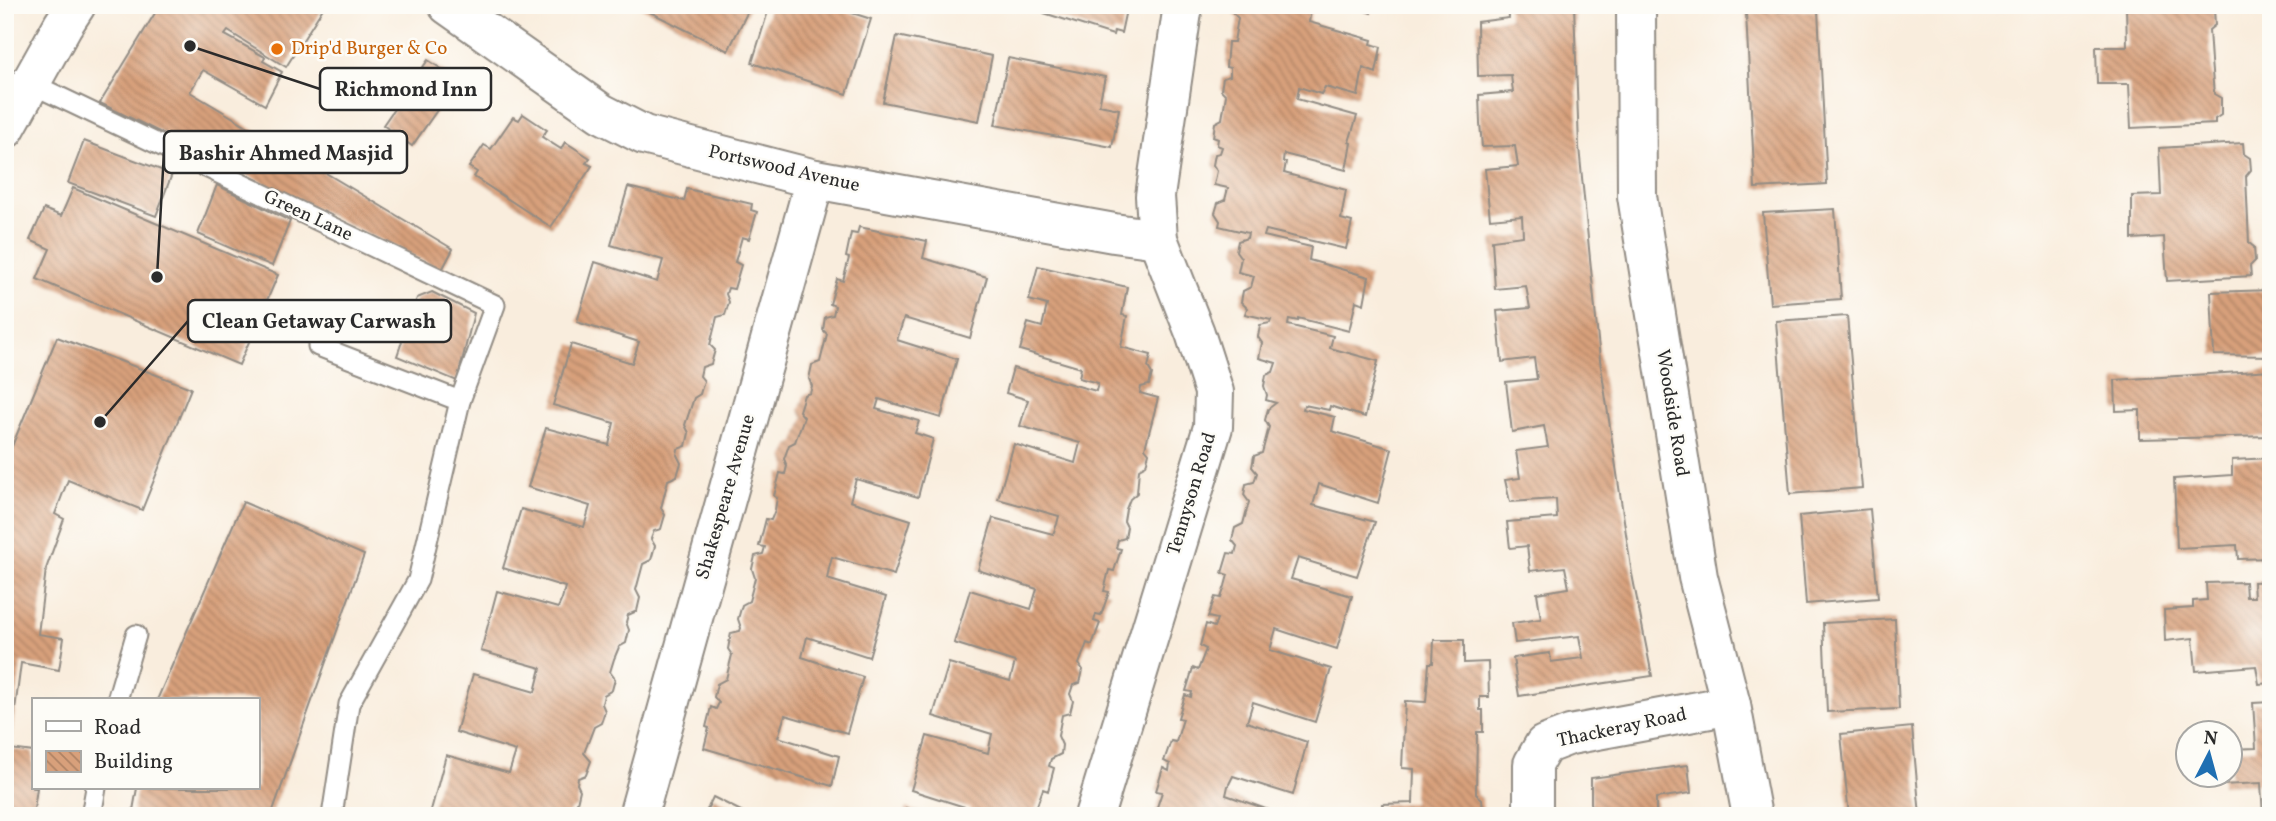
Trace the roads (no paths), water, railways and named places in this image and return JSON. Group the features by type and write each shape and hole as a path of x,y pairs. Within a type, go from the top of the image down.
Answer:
{"street":[{"path":"5,129 76,5"},
{"name":"Portswood Avenue","path":"448,5 601,113 645,135 816,179 1157,239"},
{"name":"Tennyson Road","path":"1094,816 1213,427 1214,393 1195,333 1157,239 1156,196 1183,5"},
{"name":"Woodside Road","path":"1636,5 1637,197 1698,577 1731,705 1752,816"},
{"name":"Shakespeare Avenue","path":"638,816 816,179"},
{"name":"Thackeray Road","path":"1533,816 1533,764 1544,745 1570,736 1731,705"}],"lane":[{"name":"Green Lane","path":"30,83 495,305 460,401 418,580 349,704 332,816"},
{"path":"318,346 460,401"},
{"path":"118,698 136,635"},
{"path":"91,816 96,790"}],"place":[{"name":"Richmond Inn","path":"190,46"},
{"name":"Drip'd Burger & Co","path":"277,49"},
{"name":"Bashir Ahmed Masjid","path":"157,277"},
{"name":"Clean Getaway Carwash","path":"100,422"}]}
